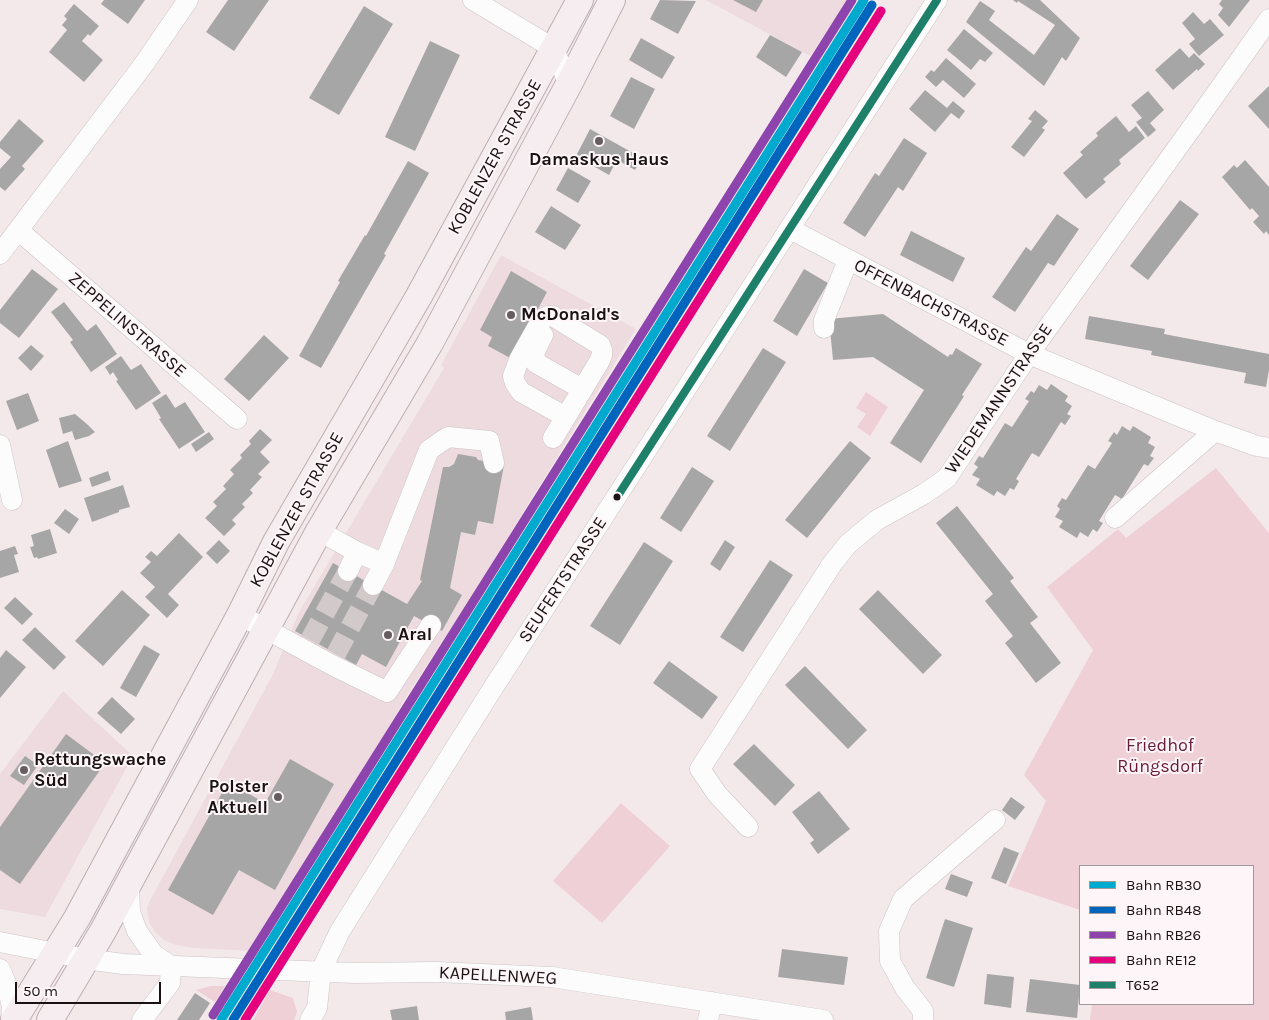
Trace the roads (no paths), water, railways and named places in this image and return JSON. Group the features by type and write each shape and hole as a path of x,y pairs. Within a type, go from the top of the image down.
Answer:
{"main road":[{"name":"KOBLENZER STRASSE","path":"12,1020 86,901 240,615 276,542 419,296 580,0"},
{"name":"KOBLENZER STRASSE","path":"50,1020 130,883 319,531 430,343 570,84 612,0"}],"street":[{"path":"0,254 144,64 188,0"},
{"path":"473,0 554,50 570,84"},
{"name":"SEUFERTSTRASSE","path":"310,1020 317,1008 321,971 340,931 493,688 938,0"},
{"name":"WIEDEMANNSTRASSE","path":"748,826 717,794 700,769 832,564 848,544 877,520 924,494 947,478 1028,354 1269,19"},
{"name":"ZEPPELINSTRASSE","path":"18,230 237,419"},
{"name":"OFFENBACHSTRASSE","path":"790,230 1028,354 1215,432 1269,448"},
{"path":"824,328 824,320 848,260"},
{"path":"556,318 536,348 534,353 536,363 582,389"},
{"path":"554,438 599,362 602,350 600,345 556,318 542,319 519,360 514,376 521,392 566,417"},
{"path":"1115,518 1215,432"},
{"path":"373,585 384,564 429,450 448,436 489,441 494,463"},
{"path":"0,445 12,500"},
{"path":"319,531 357,552 384,564"},
{"path":"348,571 357,552"},
{"path":"240,615 265,630 308,645 387,692 431,625"},
{"path":"923,1020 923,1011 905,988 890,961 889,931 903,899 995,820"},
{"path":"130,883 130,912 137,931 154,954 171,966 170,984 142,1020"},
{"name":"KAPELLENWEG","path":"0,942 86,959 123,964 355,973 436,972 552,977 710,1011 823,1020"},
{"path":"0,969 8,988 12,1020"}],"tunnel":[{"path":"310,640 348,571"},
{"path":"336,654 373,585"}],"rail line":[{"name":"RB26","path":"213,1015 852,0"},
{"name":"RB30","path":"221,1020 864,0"},
{"name":"RB48","path":"233,1020 872,5"},
{"name":"RE12","path":"245,1020 881,11"}],"place":[{"name":"Damaskus Haus","path":"599,141"},
{"name":"McDonald's","path":"511,315"},
{"name":"Aral","path":"388,635"},
{"name":"Rettungswache Süd","path":"24,770"},
{"name":"Polster Aktuell","path":"278,797"}],"park label":[{"name":"Friedhof Rüngsdorf","path":"1160,756"}]}
